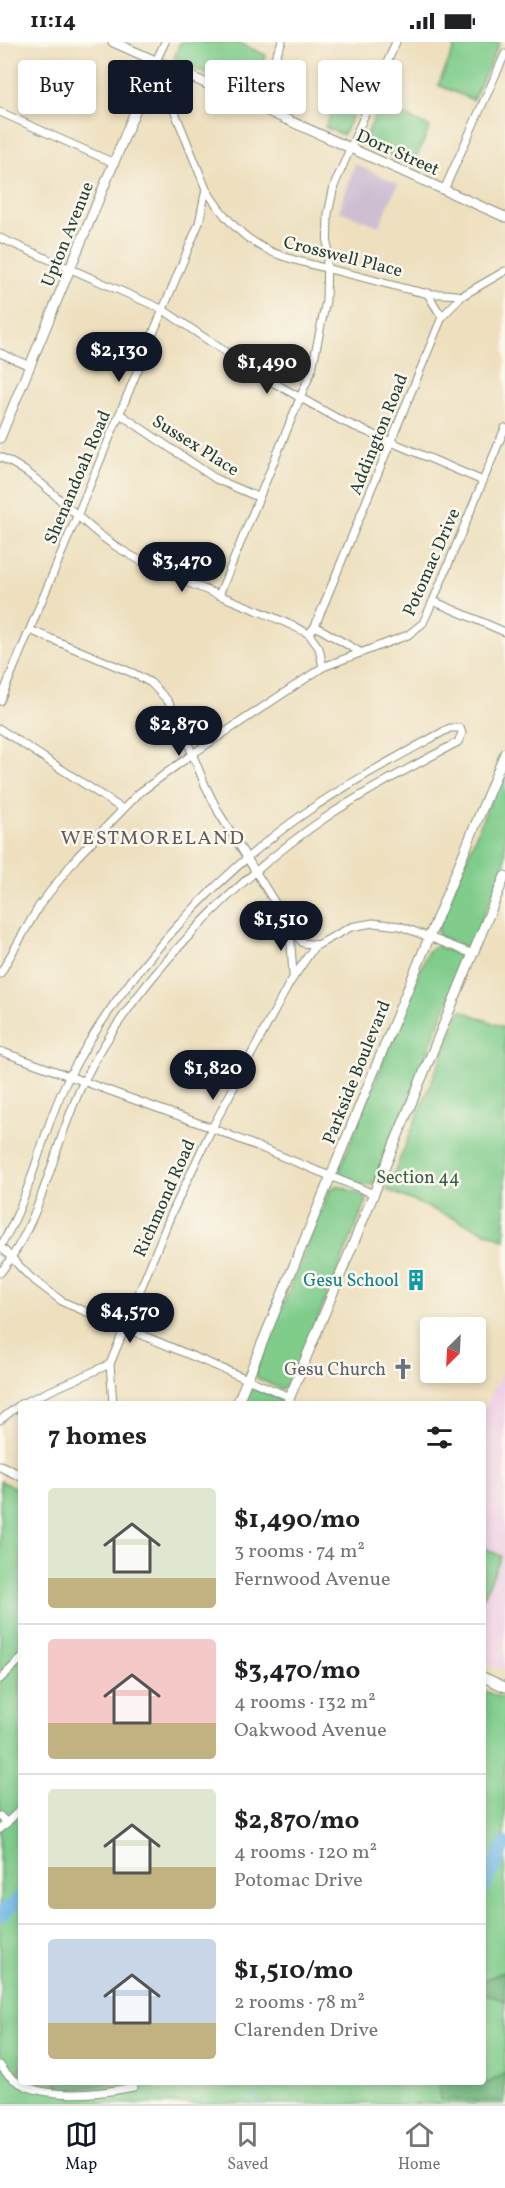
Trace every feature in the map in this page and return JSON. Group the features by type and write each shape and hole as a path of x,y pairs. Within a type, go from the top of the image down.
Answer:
{"street":[{"name":"Dorr Street","path":"113,42 149,60"},
{"name":"Upton Avenue","path":"156,60 165,42"},
{"path":"274,60 282,42"},
{"path":"219,595 258,497 301,399 322,334 326,302 330,201 349,148 396,42"},
{"path":"444,190 505,54"},
{"path":"0,112 114,163"},
{"name":"Upton Avenue","path":"0,438 134,114"},
{"path":"176,114 206,189"},
{"name":"Dorr Street","path":"271,114 505,217"},
{"name":"Crosswell Place","path":"206,189 232,224 263,249 296,263 326,268 427,293 462,296"},
{"name":"Shenandoah Road","path":"0,701 199,223 206,189"},
{"path":"0,238 162,309 258,374 301,399 391,443 483,481"},
{"name":"Addington Road","path":"309,634 315,626 442,317 462,296 505,271"},
{"path":"427,293 442,317"},
{"path":"0,353 30,366"},
{"name":"Sussex Place","path":"120,414 216,478 258,497"},
{"name":"Potomac Drive","path":"0,974 39,906 77,857 121,808 191,755 323,667 412,633 425,619 505,428"},
{"path":"0,457 24,470 101,537 136,559 309,634 319,648 323,667"},
{"path":"433,601 505,632"},
{"path":"315,626 360,652"},
{"path":"30,630 151,683 168,701 179,721 191,755 214,804 256,873 290,927 303,943 318,945"},
{"path":"0,1274 12,1259 34,1217 52,1157 84,1082 113,1032 151,981 206,920 284,848 330,814 458,742 462,731 456,727 450,728 362,776 304,813 247,858 179,925 146,963 102,1022 69,1077 44,1134 17,1215 0,1246 12,1259 63,1302 247,1380 289,1401 505,876"},
{"path":"0,729 121,808"},
{"name":"Parkside Boulevard","path":"238,1401 505,753"},
{"name":"Richmond Road","path":"113,1401 110,1364 170,1217 212,1128 293,976 318,945 351,927 373,923 400,926 473,954"},
{"path":"290,927 293,976"},
{"path":"0,1051 212,1128 374,1194"},
{"path":"28,1401 110,1364"},
{"path":"0,1420 18,1406"},
{"path":"0,1466 18,1475"},
{"path":"1,1679 18,1662"},
{"path":"486,1678 505,1687"},
{"path":"0,1829 18,1812"},
{"path":"0,1816 7,1823"},
{"path":"0,2065 7,2076 19,2086 44,2092 75,2095 134,2087"}],"shaded area":[{"path":"355,164 398,184 379,226 339,211"},
{"path":"505,1363 505,1671 486,1662 486,1407"}],"green space":[{"path":"180,42 237,42 266,55 264,60 205,60 205,73 193,68 193,60 174,59"},
{"path":"457,42 500,42 473,100 438,85"},
{"path":"331,114 353,114 343,135 325,127"},
{"path":"376,114 400,114 430,127 413,165 363,143"},
{"path":"505,765 505,864 472,944 465,947 439,936 437,930"},
{"path":"436,946 464,956 465,960 374,1184 365,1185 355,1182 339,1171 428,951"},
{"name":"Section 44","path":"461,1010 505,1028 505,1240 387,1190"},
{"path":"337,1185 364,1196 367,1200 290,1385 281,1389 258,1379 255,1373 330,1190"},
{"path":"254,1388 278,1397 280,1401 243,1401 247,1392"},
{"path":"0,1481 18,1489 18,2085 486,2085 486,1691 505,1699 505,2104 0,2104"},
{"path":"486,1548 501,1556 486,1592"},
{"path":"505,1971 505,2001 486,1994 486,1979"},
{"path":"505,2073 505,2101 440,2100 438,2085 486,2085 486,2082"},
{"path":"58,2085 106,2085 61,2091"}],"waterway":[{"path":"486,1882 505,1844"},
{"path":"0,1915 18,1900"},
{"path":"255,2095 261,2104"}],"place":[{"name":"Gesu School","path":"416,1280"},
{"name":"Gesu Church","path":"403,1369"}],"district":[{"name":"WESTMORELAND","path":"153,837"}]}
